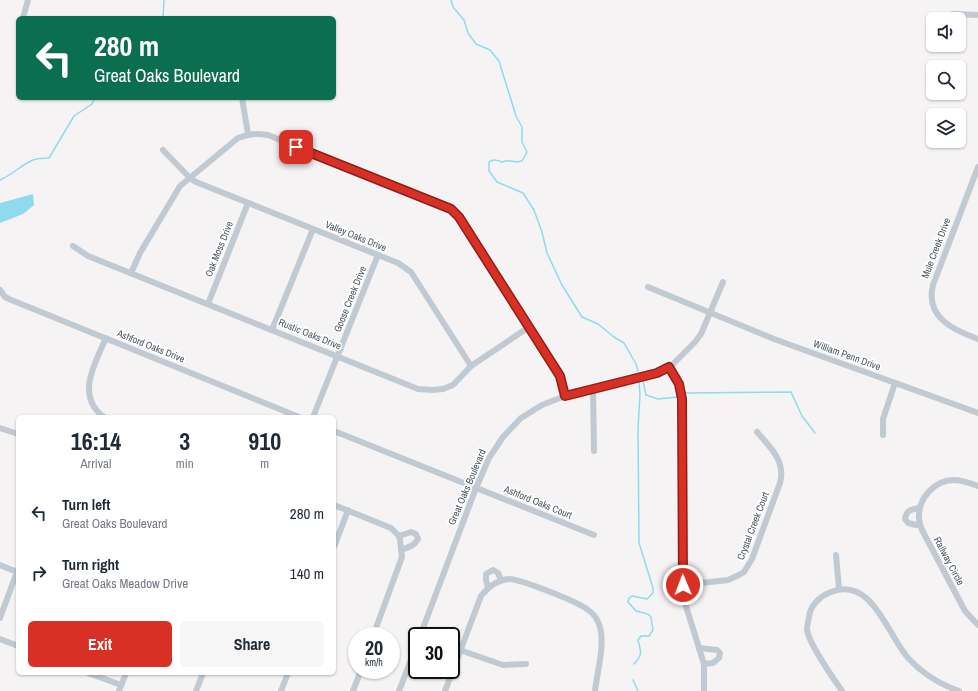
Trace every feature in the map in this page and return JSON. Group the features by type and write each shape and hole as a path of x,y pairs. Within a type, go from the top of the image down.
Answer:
{"street":[{"path":"24,16 28,0"},
{"path":"966,15 978,15"},
{"path":"242,100 248,134"},
{"path":"131,273 140,253 180,186 238,138 248,134 258,133 268,135 451,209 459,217 560,376 565,396"},
{"name":"Valley Oaks Drive","path":"163,150 190,178 196,182 398,263 410,272 472,366"},
{"name":"Mule Creek Drive","path":"978,167 930,294 937,313 945,324 978,339"},
{"name":"Oak Moss Drive","path":"208,304 248,203"},
{"path":"272,330 313,229"},
{"name":"Rustic Oaks Drive","path":"73,246 88,256 418,388 432,390 443,389 453,385 472,366 529,327"},
{"name":"Goose Creek Drive","path":"314,415 378,255"},
{"name":"Great Oaks Boulevard","path":"423,627 476,488 489,458 503,437 521,418 542,405 565,396 657,373 669,367 682,356 701,334 723,282"},
{"name":"William Penn Drive","path":"648,287 774,339 978,413"},
{"name":"Ashford Oaks Drive","path":"0,290 5,297 9,299 294,415"},
{"path":"102,415 91,400 89,382 91,373 106,338"},
{"path":"669,367 679,384 682,399 683,585 685,604 704,664 704,691"},
{"path":"883,435 883,419 896,383"},
{"path":"593,389 594,451"},
{"path":"0,428 16,433"},
{"path":"336,432 476,488"},
{"name":"Crystal Creek Court","path":"683,585 728,580 739,575 750,564 780,483 782,471 779,459 757,432"},
{"name":"Railway Circle","path":"978,486 964,481 952,480 940,483 931,489 924,497 920,508 919,519 922,530 965,611 978,625"},
{"name":"Ashford Oaks Court","path":"476,488 594,535"},
{"path":"336,506 391,528 399,536 402,557 376,627"},
{"name":"Railway Circle","path":"920,508 909,510 905,519 908,523 916,525 920,524"},
{"path":"336,542 348,510"},
{"path":"399,536 412,532 416,534 418,539 412,546 401,550"},
{"path":"836,555 839,588"},
{"path":"0,565 16,569"},
{"path":"488,588 486,574 489,571 493,570 498,573 501,580"},
{"path":"0,618 16,575"},
{"path":"526,664 503,665 460,650 481,596 488,588 501,580 510,579 523,582 576,603 588,609 594,615 599,624 601,633 595,691"},
{"path":"842,691 810,641 807,630 811,610 818,599 839,588 846,588 864,595 872,602 898,644 908,657 921,670 935,680 959,691"},
{"path":"0,639 16,645"},
{"path":"699,648 717,650 720,653 719,658 713,663 704,664"},
{"path":"399,691 408,668"},
{"path":"92,675 120,688 125,675"},
{"path":"196,691 202,675"},
{"path":"281,691 287,675"},
{"path":"353,691 358,679"},
{"path":"445,691 449,679"}],"water":[{"path":"33,194 34,205 23,214 0,223 0,203"}],"waterway":[{"path":"163,16 164,0"},
{"path":"451,0 453,7 464,20 468,33 476,44 490,50 499,61 516,116 522,127 522,142 527,152 522,161 502,162 492,160 489,162 489,171 497,182 523,193 534,210 542,232 547,253 562,285 582,317 598,324 624,343 636,364 638,371"},
{"path":"0,180 33,160 39,158 49,158 74,116 92,104 94,100"},
{"path":"643,381 646,395 658,399 677,397"},
{"path":"634,664 640,655 638,640 641,636 649,636 653,630 651,617 648,614 636,611 628,602 629,598 632,596 647,599 653,593 653,588 639,543 639,382"},
{"path":"685,393 791,392 802,416 815,433"},
{"path":"633,680 638,691"}],"route":[{"path":"296,147 451,209 459,217 560,376 565,396 657,373 669,367 679,384 682,399 683,585"}]}
